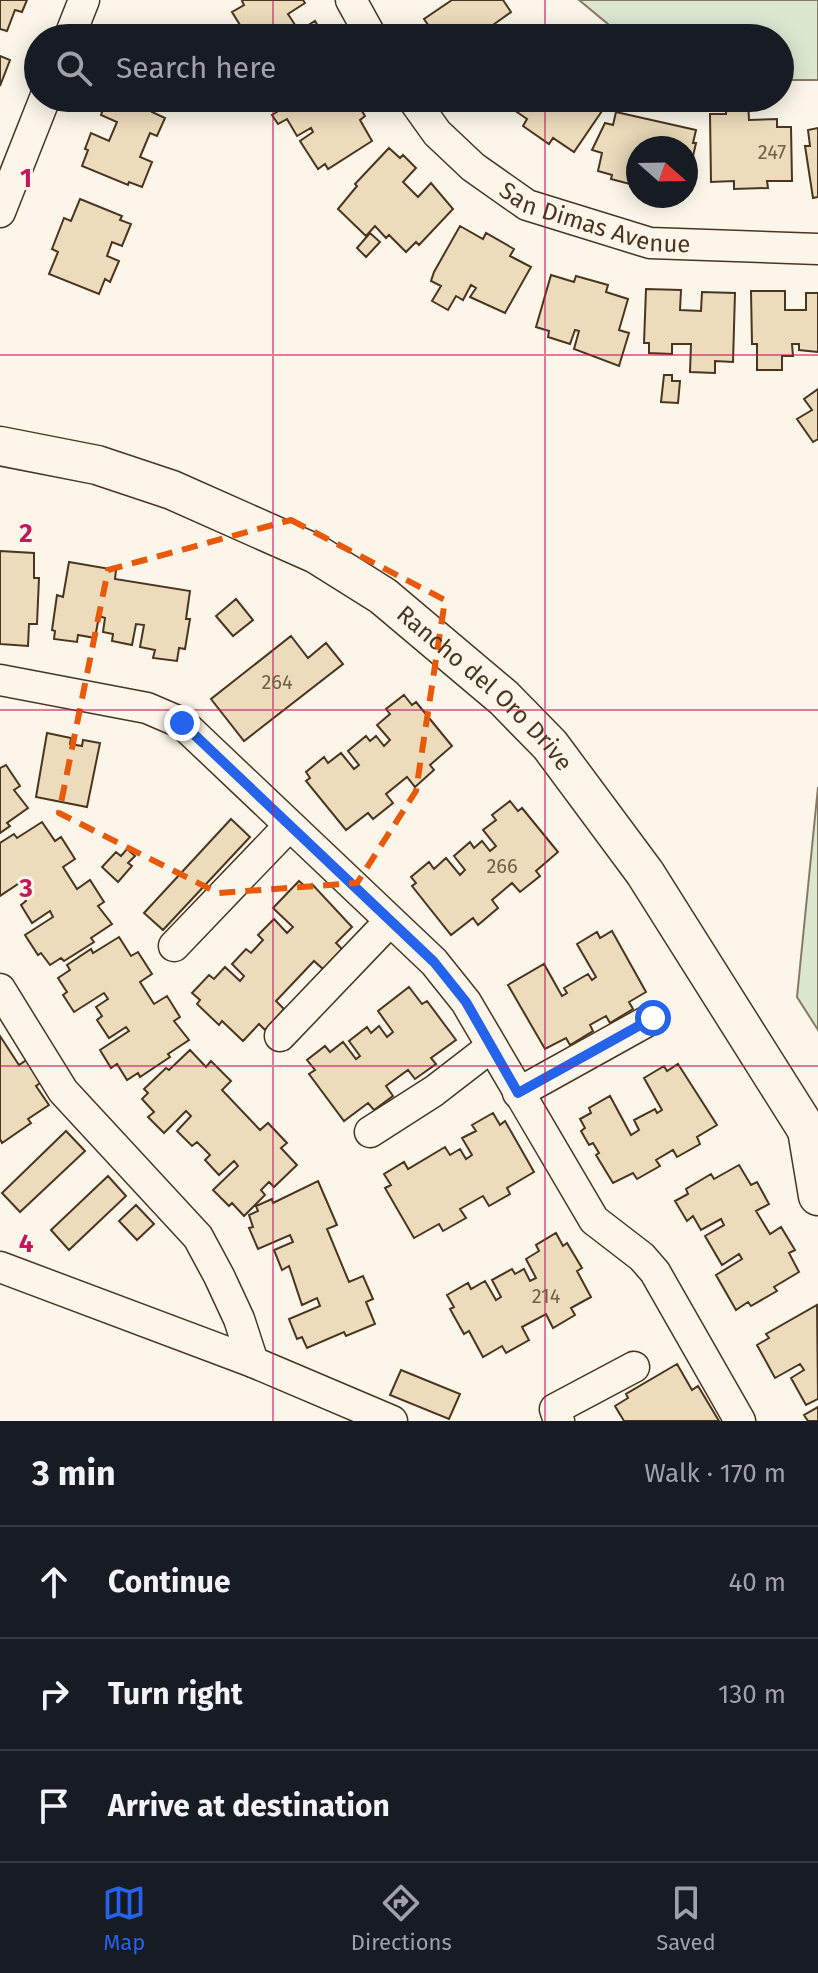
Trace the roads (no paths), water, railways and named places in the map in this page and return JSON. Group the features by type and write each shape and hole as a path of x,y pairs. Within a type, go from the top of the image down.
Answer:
{"main road":[{"name":"Rancho del Oro Drive","path":"0,446 97,465 172,490 316,554 383,596 504,698 550,745 645,873 812,1136 818,1196"}],"street":[{"path":"75,24 84,0"},
{"path":"351,0 364,24"},
{"path":"0,212 39,112"},
{"name":"San Dimas Avenue","path":"422,112 437,133 473,167 527,205 650,243 818,249"},
{"path":"0,680 147,708 182,723 452,983 594,1220 642,1257 655,1272 740,1421"},
{"path":"174,946 289,826"},
{"path":"280,1036 390,921"},
{"path":"0,989 63,1091 198,1237 239,1319 253,1362"},
{"path":"518,1093 653,1018"},
{"path":"370,1132 434,1091 491,1047"},
{"path":"0,1267 253,1362 392,1421"},
{"path":"559,1421 555,1409 634,1367"}]}
